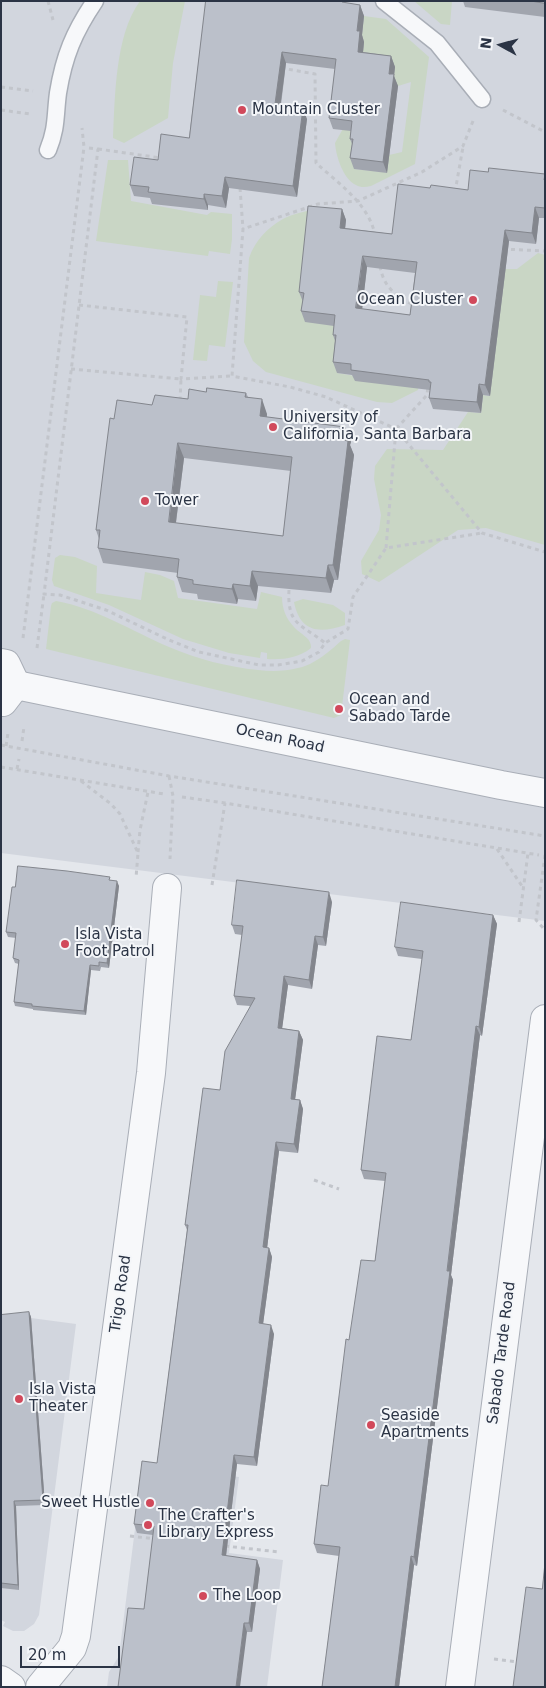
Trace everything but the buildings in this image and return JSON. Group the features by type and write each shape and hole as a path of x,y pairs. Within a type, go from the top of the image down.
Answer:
{"street":[{"name":"Ocean Road","path":"6,683 545,793"},
{"name":"Trigo Road","path":"40,1687 72,1648 76,1636 151,1073 167,888"},
{"name":"Sabado Tarde Road","path":"460,1687 545,1019"},
{"path":"1,1680 11,1687"}],"lane":[{"path":"48,150 55,129 58,94 67,53 83,18 96,1"},
{"path":"384,1 437,43 482,99"}],"path":[{"path":"273,67 315,74 316,163 358,201 373,225 376,242"},
{"path":"1,87 58,94 72,105 81,120 84,147 22,645"},
{"path":"455,194 463,146 482,99 545,132"},
{"path":"1,110 32,114"},
{"path":"243,229 318,204 358,201 422,172 463,146"},
{"path":"89,148 157,157 165,160"},
{"path":"37,648 98,149"},
{"path":"232,376 243,229 240,185"},
{"path":"501,249 545,251"},
{"path":"379,258 382,275 395,295 420,308"},
{"path":"79,305 187,317 180,408"},
{"path":"72,368 181,379 232,376 326,396 396,429 482,533"},
{"path":"44,594 60,595 106,610 199,652 238,662 259,665 278,665 302,661 318,652 325,642 348,629 353,597 386,548 396,429 427,395 428,385"},
{"path":"386,548 482,533 545,552"},
{"path":"289,590 288,603 294,621 325,642"},
{"path":"22,741 24,727"},
{"path":"1,745 169,776 545,836"},
{"path":"17,769 18,759"},
{"path":"1,767 164,794"},
{"path":"167,888 173,796 169,776"},
{"path":"78,779 120,814 138,853"},
{"path":"136,878 140,830 148,792"},
{"path":"182,798 225,803 539,855"},
{"path":"212,885 225,803"},
{"path":"496,849 524,889"},
{"path":"519,922 528,853"},
{"path":"545,856 536,920 545,930"},
{"path":"314,1180 339,1189"},
{"path":"130,1536 157,1539"},
{"path":"223,1546 280,1552"},
{"path":"464,1655 526,1663"}],"shaded area":[{"name":"University of California, Santa Barbara","path":"1,1 545,1 545,921 1,853"},
{"path":"1,1314 76,1324 39,1615 34,1624 24,1631 13,1631 3,1626 5,1622 1,1620"},
{"path":"143,1465 239,1477 229,1553 283,1560 267,1687 107,1687 109,1672 119,1656"}],"green space":[{"path":"140,1 185,1 173,63 168,118 124,143 113,138 118,67 126,31"},
{"path":"414,1 452,1 450,25 441,24"},
{"path":"364,16 386,19 429,57 415,164 371,186 364,187 358,186 347,178 339,160 335,143 345,125 356,132 354,169 382,172 384,155 402,152 411,82 398,86 362,65 361,42"},
{"path":"108,160 128,160 131,201 207,215 211,212 232,214 230,254 209,251 208,256 96,241"},
{"path":"313,209 318,217 342,319 337,373 355,376 424,349 418,390 392,403 377,402 266,372 253,361 244,342 249,258 255,246 267,231 283,219"},
{"path":"538,253 545,255 545,545 486,528 458,530 379,582 362,574 361,561 379,530 381,515 374,479 375,466 387,449 443,450 468,412 481,413 483,395 489,396 497,269 517,269"},
{"path":"218,281 233,282 225,347 209,345 207,361 193,360 200,295 216,297"},
{"path":"60,555 75,557 97,566 96,593 141,600 145,572 160,575 174,581 178,598 257,609 261,592 282,597 287,617 291,624 310,641 311,648 290,658 267,659 267,653 261,652 260,658 229,653 183,639 109,605 54,586 52,580 55,558"},
{"path":"303,599 333,605 345,613 345,625 319,630 306,625 301,620 294,602"},
{"path":"56,601 100,614 190,655 224,665 247,669 271,671 298,668 319,659 341,641 345,639 350,640 341,715 334,718 46,649 51,606"}],"place":[{"name":"Mountain Cluster","path":"242,110"},
{"name":"Ocean Cluster","path":"473,300"},
{"name":"University of California, Santa Barbara","path":"273,427"},
{"name":"Tower","path":"145,501"},
{"name":"Ocean and Sabado Tarde","path":"339,709"},
{"name":"Isla Vista Foot Patrol","path":"65,944"},
{"name":"Isla Vista Theater","path":"19,1399"},
{"name":"Seaside Apartments","path":"371,1425"},
{"name":"Sweet Hustle","path":"150,1503"},
{"name":"The Crafter's Library Express","path":"148,1525"},
{"name":"The Loop","path":"203,1596"}]}
